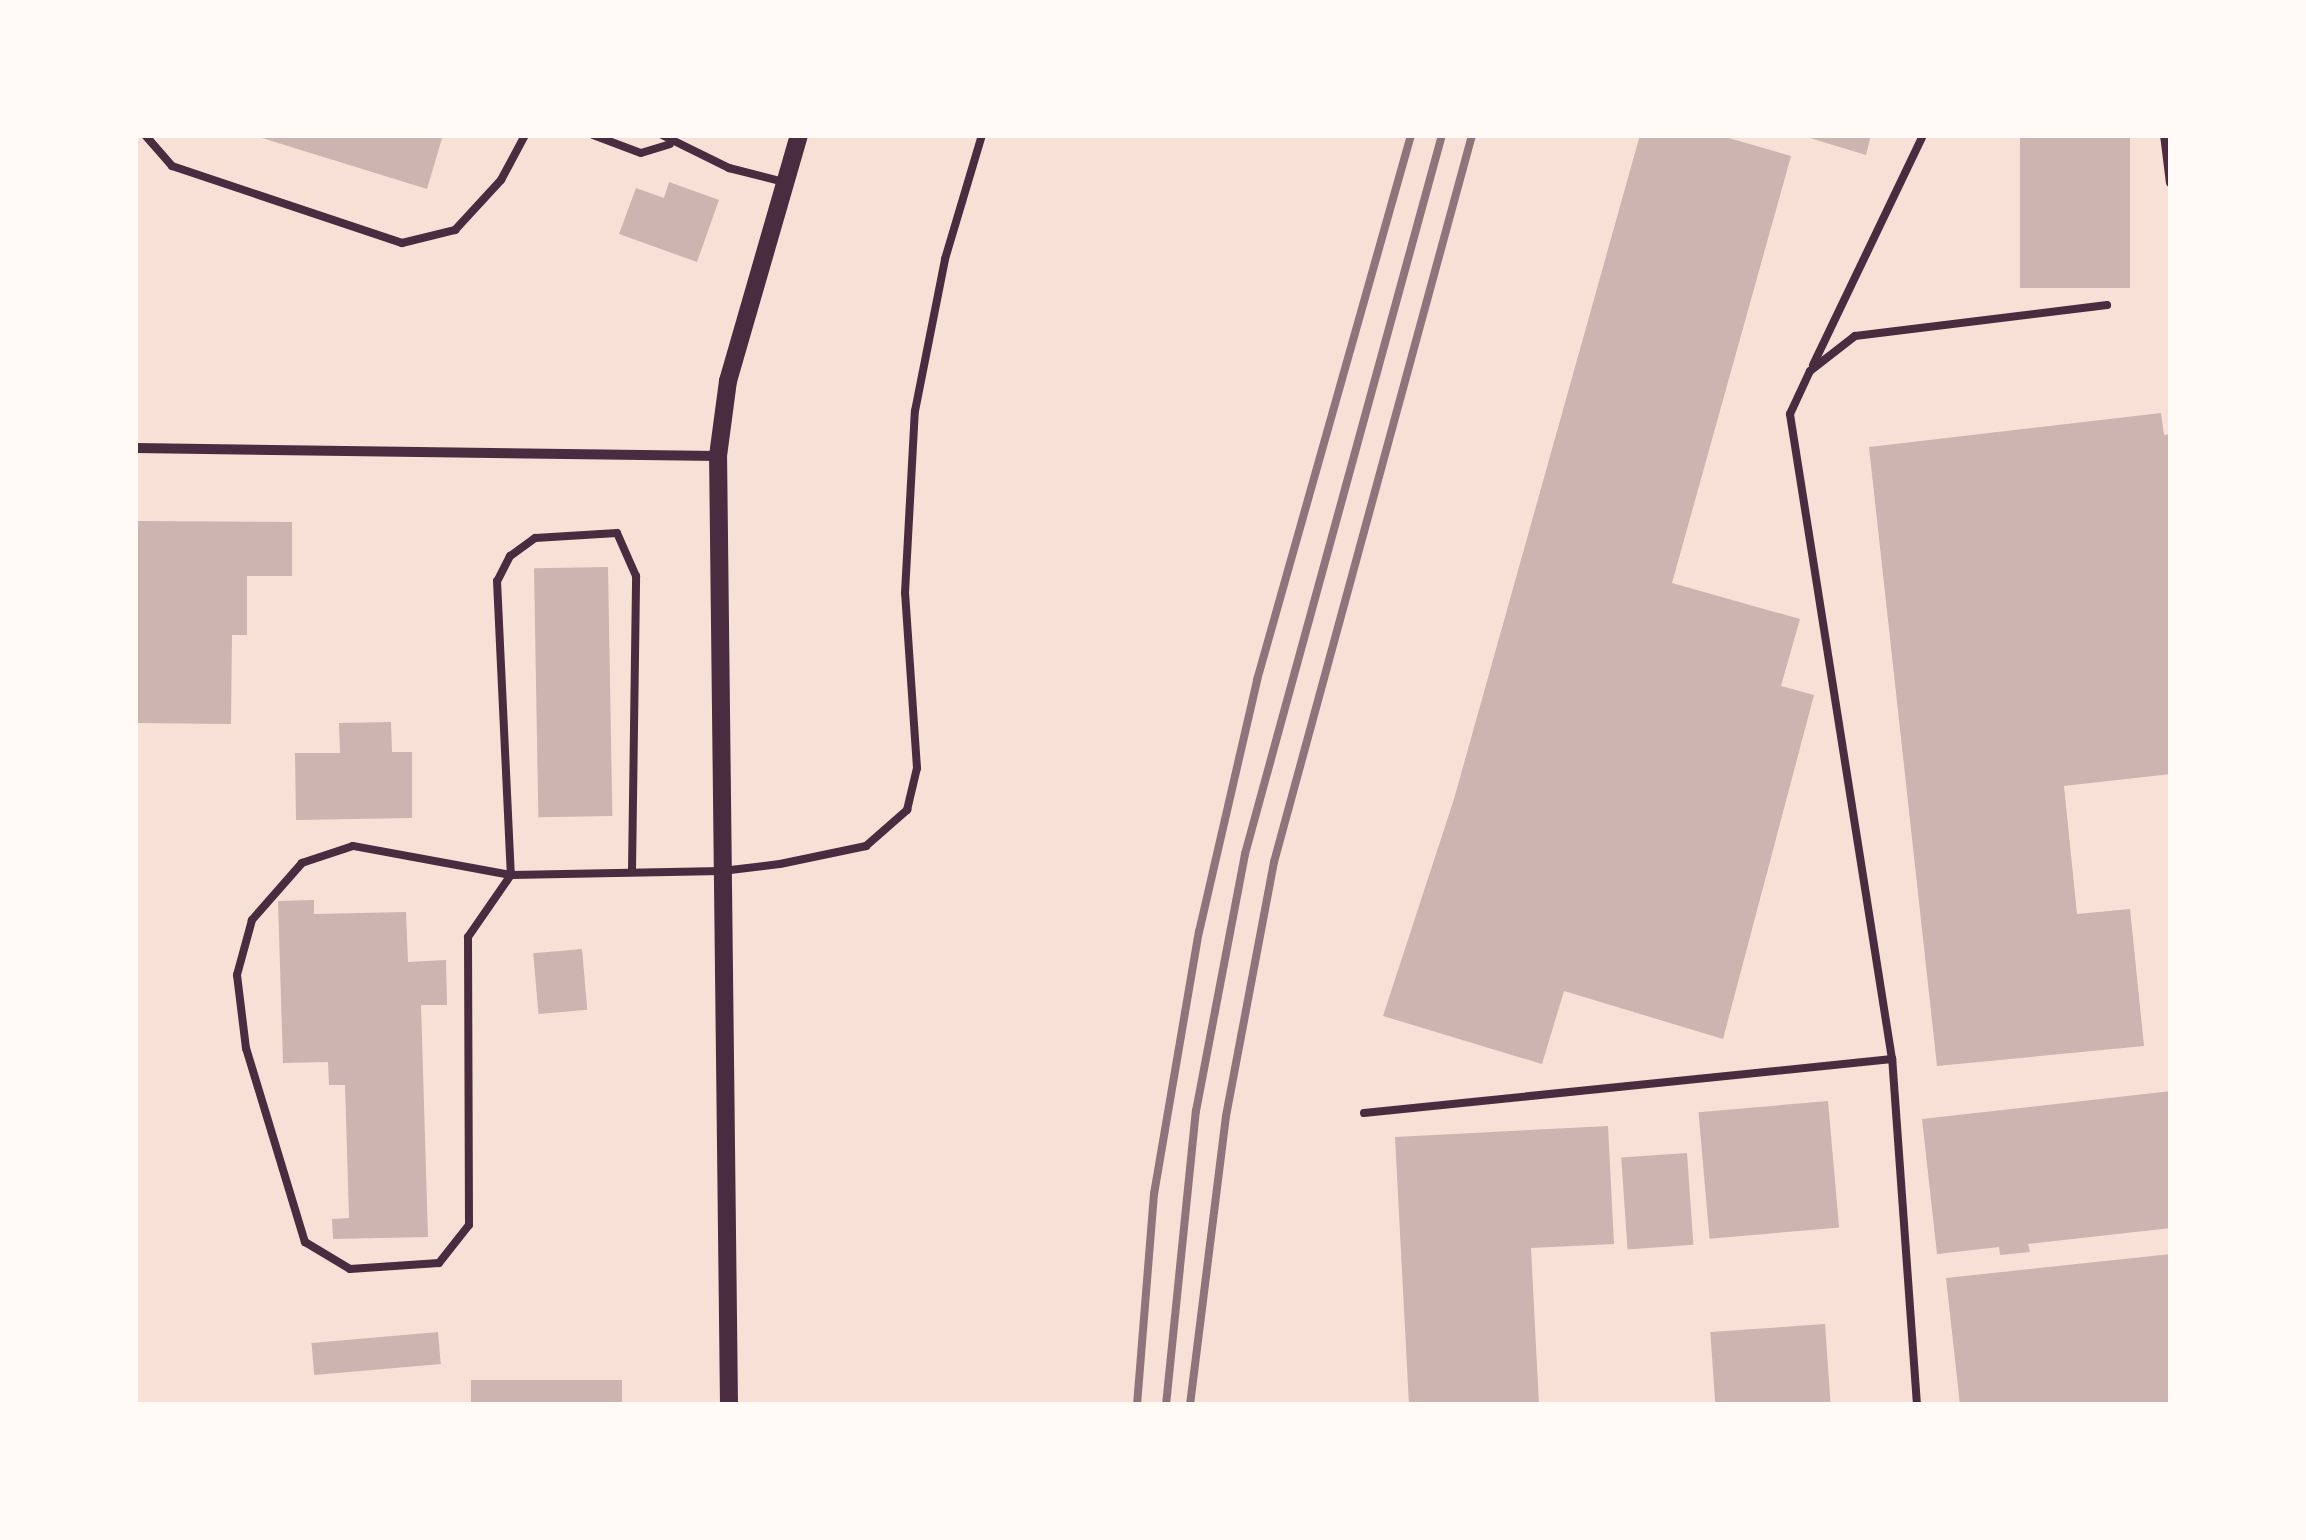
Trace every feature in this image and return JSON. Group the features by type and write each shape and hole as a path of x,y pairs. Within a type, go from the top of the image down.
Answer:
{"street":[{"path":"729,1405 718,456 728,381 799,135"},
{"path":"2166,135 2171,183"},
{"path":"135,448 718,456"}],"lane":[{"path":"145,135 172,166 402,243 456,230 502,180 526,135"},
{"path":"594,135 641,153 670,144"},
{"path":"662,135 670,144 784,182"},
{"path":"632,871 636,576 617,533 535,538 510,556 498,581 511,875 468,938 469,1225 439,1263 350,1269 306,1242 246,1048 237,975 252,920 302,863 353,846 511,875 722,871 866,846 907,810 918,768 905,593 915,411 945,259 982,135"},
{"path":"1917,1405 1892,1059 1790,414 1923,135"},
{"path":"1810,371 1854,336 2107,305"},
{"path":"1364,1113 1892,1059"}],"building":[{"path":"252,135 443,135 427,189"},
{"path":"1640,135 1718,135 1791,156 1672,583 1800,619 1781,686 1814,695 1723,1039 1564,991 1542,1064 1383,1016 1454,799"},
{"path":"1800,135 1871,135 1866,155"},
{"path":"2020,135 2130,135 2130,288 2020,288"},
{"path":"669,182 719,200 697,262 619,234 636,188 664,198"},
{"path":"2161,413 2164,435 2171,434 2171,774 2064,786 2077,914 2130,909 2144,1046 1937,1066 1869,447"},
{"path":"135,521 292,522 292,576 247,576 247,635 232,635 231,724 135,723"},
{"path":"608,567 612,816 538,817 534,568"},
{"path":"391,722 392,752 412,752 412,818 296,820 295,753 340,753 339,723"},
{"path":"314,900 314,914 406,912 408,962 446,960 447,1005 421,1005 428,1237 333,1239 332,1219 349,1218 345,1085 329,1085 328,1062 283,1063 278,901"},
{"path":"582,949 587,1010 539,1014 533,953"},
{"path":"2171,1091 2171,1228 2028,1244 2030,1252 2000,1255 1999,1247 1937,1254 1922,1119"},
{"path":"1828,1101 1839,1228 1710,1239 1698,1112"},
{"path":"1608,1126 1614,1244 1531,1248 1539,1405 1409,1405 1395,1137"},
{"path":"1687,1153 1693,1245 1628,1249 1621,1158"},
{"path":"2171,1254 2171,1405 1960,1405 1946,1278"},
{"path":"1825,1324 1831,1405 1715,1405 1710,1332"},
{"path":"438,1332 441,1364 314,1375 311,1343"},
{"path":"471,1380 622,1380 622,1405 471,1405"}],"railway":[{"path":"1137,1405 1154,1194 1199,932 1257,680 1411,135"},
{"path":"1166,1405 1196,1111 1245,854 1442,135"},
{"path":"1190,1405 1226,1116 1274,862 1472,135"}]}
